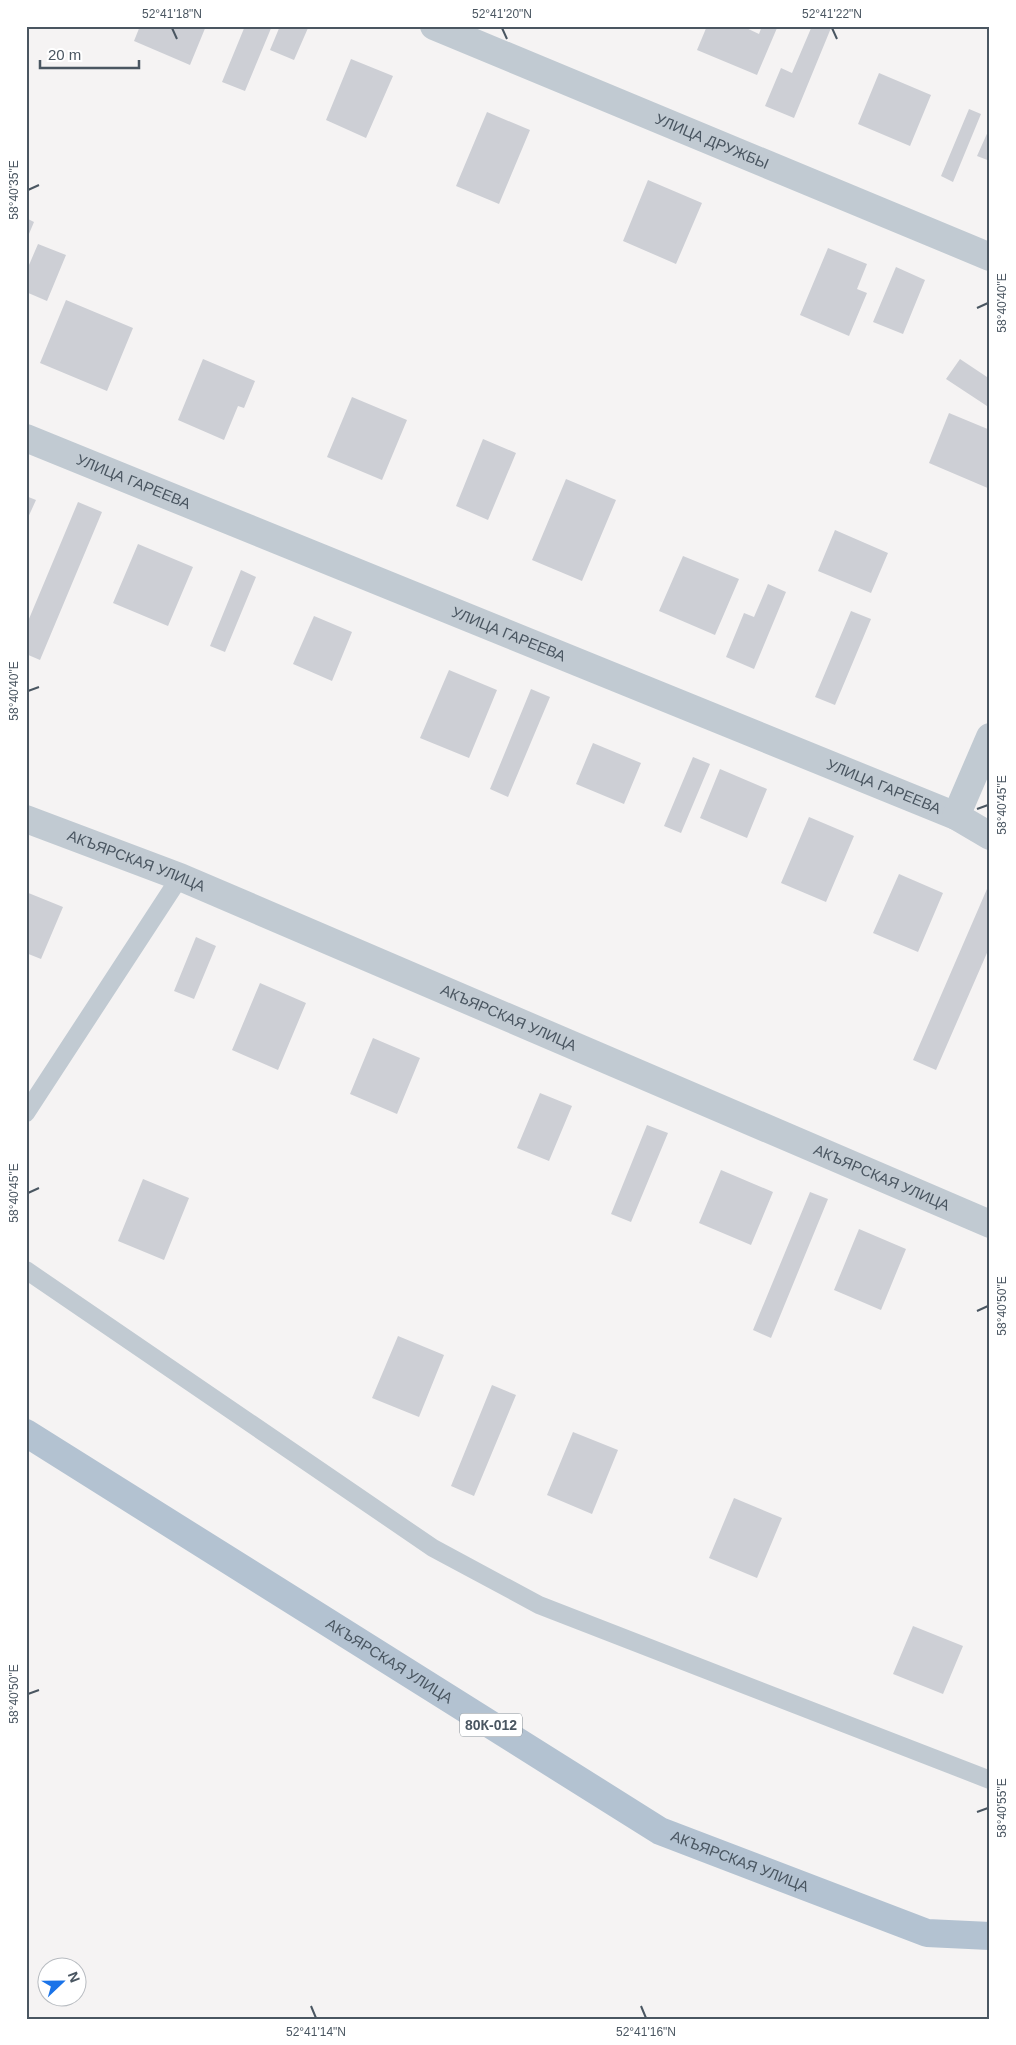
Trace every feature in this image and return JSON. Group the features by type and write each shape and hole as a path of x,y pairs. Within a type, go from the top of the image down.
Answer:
{"main road":[{"name":"АКЪЯРСКАЯ УЛИЦА","path":"26,1433 660,1831 927,1932 990,1936"}],"street":[{"name":"УЛИЦА ДРУЖБЫ","path":"434,26 990,257"},
{"name":"УЛИЦА ГАРЕЕВА","path":"26,438 956,816 990,836"},
{"path":"956,816 990,737"},
{"name":"АКЪЯРСКАЯ УЛИЦА","path":"26,819 180,877 990,1224"}],"lane":[{"path":"26,1113 180,877"},
{"path":"26,1270 432,1548 538,1605 990,1780"}],"building":[{"path":"140,26 206,26 190,65 134,41"},
{"path":"245,26 272,26 245,91 222,82"},
{"path":"280,26 308,28 294,60 270,50"},
{"path":"707,26 742,26 759,34 762,26 777,28 757,75 697,50"},
{"path":"812,26 831,28 794,118 765,106 781,68 792,73"},
{"path":"351,59 393,76 366,138 326,120"},
{"path":"879,73 931,95 910,146 858,124"},
{"path":"969,109 981,114 953,182 941,176"},
{"path":"487,112 530,130 499,204 456,186"},
{"path":"990,127 990,161 977,156"},
{"path":"648,180 702,203 676,264 623,241"},
{"path":"26,218 34,222 26,241"},
{"path":"38,244 66,255 47,301 26,292 26,272"},
{"path":"828,248 867,264 857,289 867,293 849,336 800,315"},
{"path":"896,267 925,280 903,334 873,322"},
{"path":"66,300 133,328 107,391 40,363"},
{"path":"203,359 255,381 244,408 238,406 224,440 178,420"},
{"path":"960,359 990,379 990,408 946,379"},
{"path":"352,397 407,420 382,480 327,457"},
{"path":"949,413 990,430 990,489 929,463"},
{"path":"483,439 516,453 488,520 456,506"},
{"path":"566,479 616,500 582,581 532,560"},
{"path":"26,496 36,500 26,522"},
{"path":"78,502 102,512 40,660 26,654 26,626"},
{"path":"835,530 888,553 871,593 818,571"},
{"path":"138,544 193,567 168,626 113,603"},
{"path":"683,556 739,579 715,635 659,611"},
{"path":"241,570 256,577 225,652 210,646"},
{"path":"768,584 786,592 754,669 726,657 744,613 754,617"},
{"path":"851,611 871,619 835,705 815,697"},
{"path":"314,616 352,632 332,681 293,664"},
{"path":"449,670 497,690 469,758 420,738"},
{"path":"531,689 550,697 508,797 490,789"},
{"path":"593,743 641,763 624,804 576,784"},
{"path":"693,757 710,764 681,833 664,826"},
{"path":"720,769 767,789 747,838 700,818"},
{"path":"809,817 854,836 826,902 781,883"},
{"path":"899,874 943,893 918,952 873,933"},
{"path":"990,882 990,946 936,1070 913,1060"},
{"path":"26,892 63,907 41,959 26,953"},
{"path":"196,937 216,946 194,999 174,991"},
{"path":"260,983 306,1003 278,1070 232,1050"},
{"path":"373,1038 420,1058 397,1114 350,1094"},
{"path":"540,1093 572,1106 549,1161 517,1148"},
{"path":"647,1125 668,1133 631,1222 611,1214"},
{"path":"721,1170 773,1192 751,1245 699,1223"},
{"path":"143,1179 189,1198 164,1260 118,1241"},
{"path":"810,1192 828,1199 771,1338 753,1330"},
{"path":"859,1229 906,1249 881,1310 834,1290"},
{"path":"398,1336 444,1355 419,1417 372,1398"},
{"path":"492,1385 516,1395 474,1496 451,1486"},
{"path":"573,1432 618,1450 592,1514 547,1495"},
{"path":"734,1498 782,1518 757,1578 709,1558"},
{"path":"913,1626 963,1646 943,1694 893,1674"}]}
